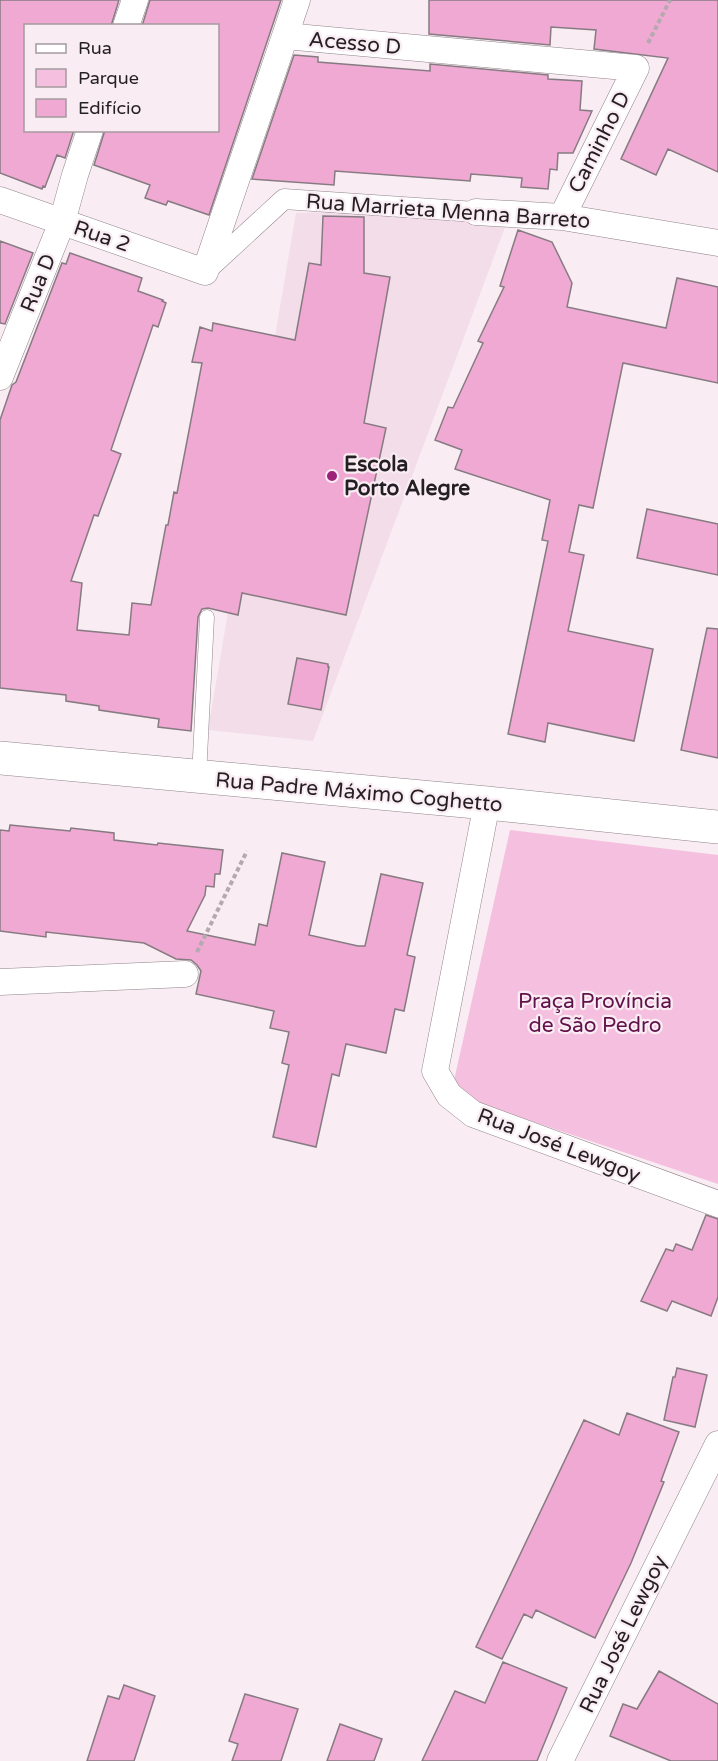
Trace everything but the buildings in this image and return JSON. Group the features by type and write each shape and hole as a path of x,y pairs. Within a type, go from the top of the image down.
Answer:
{"street":[{"path":"127,24 135,0"},
{"path":"285,36 297,0"},
{"name":"Acesso D","path":"205,272 285,36 636,68"},
{"name":"Caminho D","path":"562,217 636,68"},
{"name":"Rua D","path":"0,377 62,222 89,132"},
{"name":"Rua Marrieta Menna Barreto","path":"205,272 284,199 562,217 718,243"},
{"name":"Rua 2","path":"0,200 205,272"},
{"name":"Rua Padre Máximo Coghetto","path":"0,758 718,827"},
{"name":"Rua José Lewgoy","path":"487,803 435,1071 449,1095 473,1114 718,1204"},
{"path":"0,982 185,974"},
{"name":"Rua José Lewgoy","path":"560,1761 718,1443"}],"lane":[{"path":"199,777 207,617"}],"path":[{"path":"636,68 670,0"},
{"path":"185,974 247,851"}],"shaded area":[{"name":"Escola Porto Alegre","path":"366,211 507,222 313,741 208,730 296,213"}],"green space":[{"name":"Praça Província de São Pedro","path":"510,830 718,855 718,1184 451,1094"}],"place":[{"name":"Escola Porto Alegre","path":"332,476"}]}
